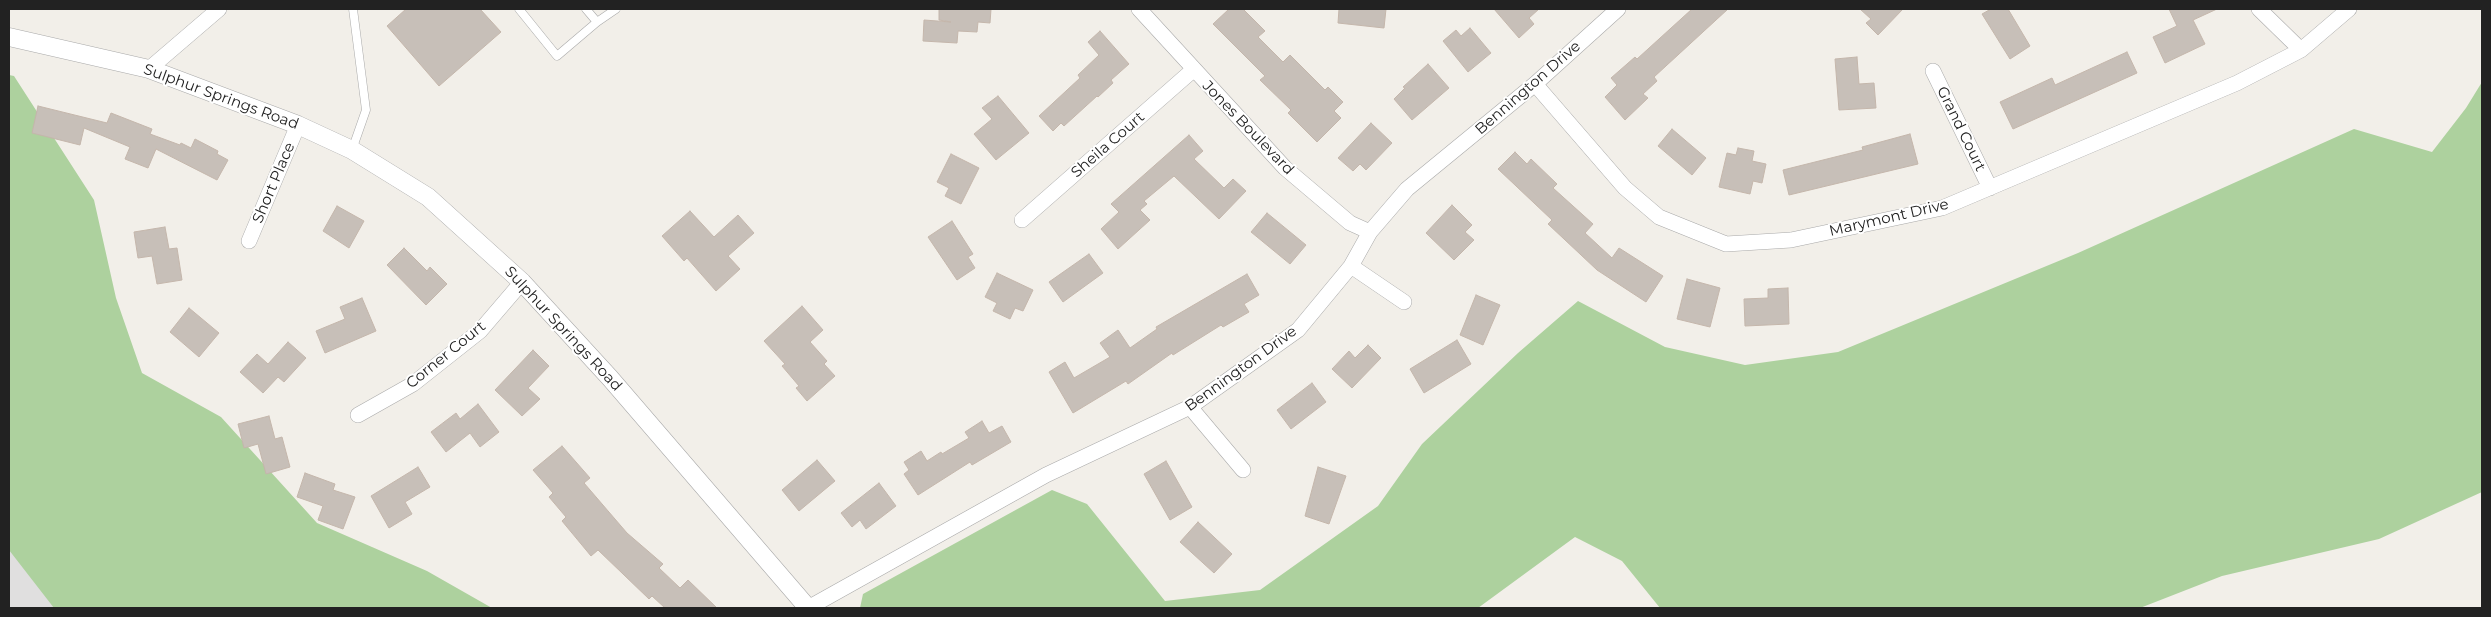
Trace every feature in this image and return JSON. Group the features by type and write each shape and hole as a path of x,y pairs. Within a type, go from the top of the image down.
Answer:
{"street":[{"path":"149,70 219,9"},
{"name":"Jones Boulevard","path":"1139,9 1285,168 1350,222 1370,232"},
{"name":"Bennington Drive","path":"808,608 1046,475 1190,407 1298,330 1351,266 1370,232 1406,189 1535,84 1618,9"},
{"path":"2259,9 2301,50"},
{"name":"Marymont Drive","path":"1535,84 1625,188 1659,217 1726,244 1791,240 1942,208 2237,84 2301,50 2349,9"},
{"name":"Sulphur Springs Road","path":"9,37 149,70 298,125 352,150 428,197 522,282 610,378 808,608"},
{"name":"Sheila Court","path":"1022,220 1193,70"},
{"name":"Grand Court","path":"1933,71 1990,188"},
{"name":"Short Place","path":"249,241 298,125"},
{"path":"1351,266 1404,302"},
{"name":"Corner Court","path":"358,415 413,384 480,330 522,282"},
{"path":"1190,407 1243,470"}],"lane":[{"path":"352,150 366,110 353,9"},
{"path":"518,9 557,56 597,22 616,9"},
{"path":"586,9 597,22"}],"shaded area":[{"path":"9,515 84,608 9,608"}],"green space":[{"path":"9,75 14,76 94,200 116,298 142,373 221,417 317,523 427,571 492,608 54,608 9,550"},
{"path":"2482,82 2482,492 2379,539 2222,576 2140,608 1660,608 1622,561 1575,537 1478,608 860,608 863,594 1052,490 1087,504 1165,601 1260,590 1378,506 1422,444 1518,353 1578,301 1665,347 1745,365 1838,352 2078,253 2354,129 2432,152 2466,108"}],"building":[{"path":"406,9 480,9 501,32 439,86 387,26"},
{"path":"939,9 991,9 990,23 978,22 977,32 958,31 957,43 923,41 924,20 951,22 939,20"},
{"path":"1229,9 1243,9 1265,31 1258,37 1283,62 1290,55 1325,90 1328,87 1343,102 1334,111 1341,118 1317,142 1288,113 1291,110 1260,80 1265,76 1213,24"},
{"path":"1339,9 1386,9 1384,28 1338,23"},
{"path":"1494,9 1539,9 1529,18 1534,24 1519,38"},
{"path":"1692,9 1728,9 1654,77 1657,81 1643,94 1648,98 1625,120 1605,97 1617,85 1611,78 1635,57 1637,59"},
{"path":"1860,9 1903,9 1878,35 1866,23 1871,19"},
{"path":"1991,9 2008,9 2030,46 2010,59 1982,14"},
{"path":"2169,9 2217,9 2193,20 2205,44 2165,63 2153,37 2177,26"},
{"path":"1470,28 1491,53 1468,72 1443,41 1456,30 1461,36"},
{"path":"1100,31 1129,64 1111,80 1113,83 1098,97 1064,126 1061,123 1053,131 1039,116 1080,78 1078,75 1099,55 1088,42"},
{"path":"2127,52 2137,73 2013,129 2000,102 2052,78 2055,85"},
{"path":"1857,57 1859,84 1874,83 1876,108 1839,110 1835,59"},
{"path":"1428,64 1449,88 1412,120 1394,99 1405,88 1403,87"},
{"path":"998,96 1029,133 996,160 974,134 992,119 982,108"},
{"path":"38,106 107,123 111,113 152,129 150,134 180,145 181,143 191,148 195,139 218,151 217,154 228,160 217,180 156,149 148,168 125,159 130,147 84,128 80,145 32,133"},
{"path":"1371,123 1392,143 1366,170 1360,164 1353,171 1338,158"},
{"path":"1672,129 1706,158 1692,175 1658,146"},
{"path":"1910,134 1918,164 1789,195 1783,170 1863,150 1862,147"},
{"path":"1189,135 1203,151 1194,159 1224,188 1233,179 1246,191 1219,219 1174,176 1144,201 1147,204 1140,210 1150,220 1118,249 1101,229 1119,212 1111,204"},
{"path":"1738,148 1754,151 1752,161 1766,164 1762,183 1753,181 1750,194 1719,187 1727,153 1736,155"},
{"path":"1515,152 1527,164 1531,159 1557,184 1553,188 1593,224 1585,233 1612,258 1619,248 1663,276 1646,302 1597,270 1548,224 1552,220 1498,169"},
{"path":"951,154 979,168 961,204 945,196 949,188 937,182"},
{"path":"1452,205 1472,225 1465,232 1474,240 1454,260 1426,233"},
{"path":"337,206 364,221 349,248 323,231"},
{"path":"690,211 714,237 738,215 754,233 728,256 740,269 716,291 687,258 684,261 662,236"},
{"path":"1267,213 1306,245 1290,264 1251,232"},
{"path":"952,221 973,254 968,257 975,268 957,280 928,237"},
{"path":"165,227 169,249 177,248 182,280 157,284 152,256 138,258 134,232"},
{"path":"404,248 427,271 430,267 447,284 426,305 387,265"},
{"path":"1089,254 1103,273 1063,302 1049,282"},
{"path":"997,273 1033,290 1023,311 1015,308 1010,319 993,311 997,303 985,297"},
{"path":"1247,274 1259,295 1244,304 1249,312 1223,327 1221,325 1173,355 1172,353 1128,384 1126,381 1073,413 1049,372 1065,362 1074,378 1110,357 1100,343 1118,330 1130,348 1157,329 1156,327"},
{"path":"1687,279 1720,288 1710,327 1677,319"},
{"path":"1788,288 1789,324 1745,326 1744,299 1768,298 1768,289"},
{"path":"1476,295 1500,305 1483,345 1460,335"},
{"path":"362,298 376,331 325,353 316,331 345,319 340,307"},
{"path":"802,306 823,330 810,342 827,361 824,364 835,376 807,401 796,388 799,386 782,366 785,364 764,341"},
{"path":"189,308 219,333 199,357 170,332"},
{"path":"1457,340 1471,364 1424,393 1410,369"},
{"path":"288,342 306,358 284,382 278,377 263,393 240,372 257,354 268,364"},
{"path":"1368,345 1381,358 1352,388 1332,369 1349,351 1355,358"},
{"path":"533,350 549,366 528,388 540,399 522,416 495,390"},
{"path":"1312,383 1326,402 1291,429 1277,410"},
{"path":"478,404 499,432 480,447 470,433 446,452 431,432 456,413 460,419"},
{"path":"269,416 275,439 282,437 290,467 266,474 258,444 244,448 238,424"},
{"path":"982,421 989,433 1002,426 1011,442 972,465 970,462 918,495 904,474 909,470 904,462 921,451 927,461 941,452 942,454 969,438 965,432"},
{"path":"562,446 590,478 584,483 627,533 663,564 659,568 680,588 688,580 717,608 665,608 652,596 649,599 598,550 591,556 562,521 566,517 549,497 553,493 533,470"},
{"path":"817,460 835,481 799,511 782,490"},
{"path":"1166,461 1192,507 1170,520 1144,474"},
{"path":"418,467 430,487 405,502 412,514 389,528 371,496"},
{"path":"1318,467 1346,476 1329,524 1305,516"},
{"path":"305,473 335,484 333,490 355,497 343,529 318,520 323,506 297,497"},
{"path":"879,483 896,506 866,529 860,520 852,527 841,513"},
{"path":"1198,522 1232,554 1214,573 1180,542"}]}
